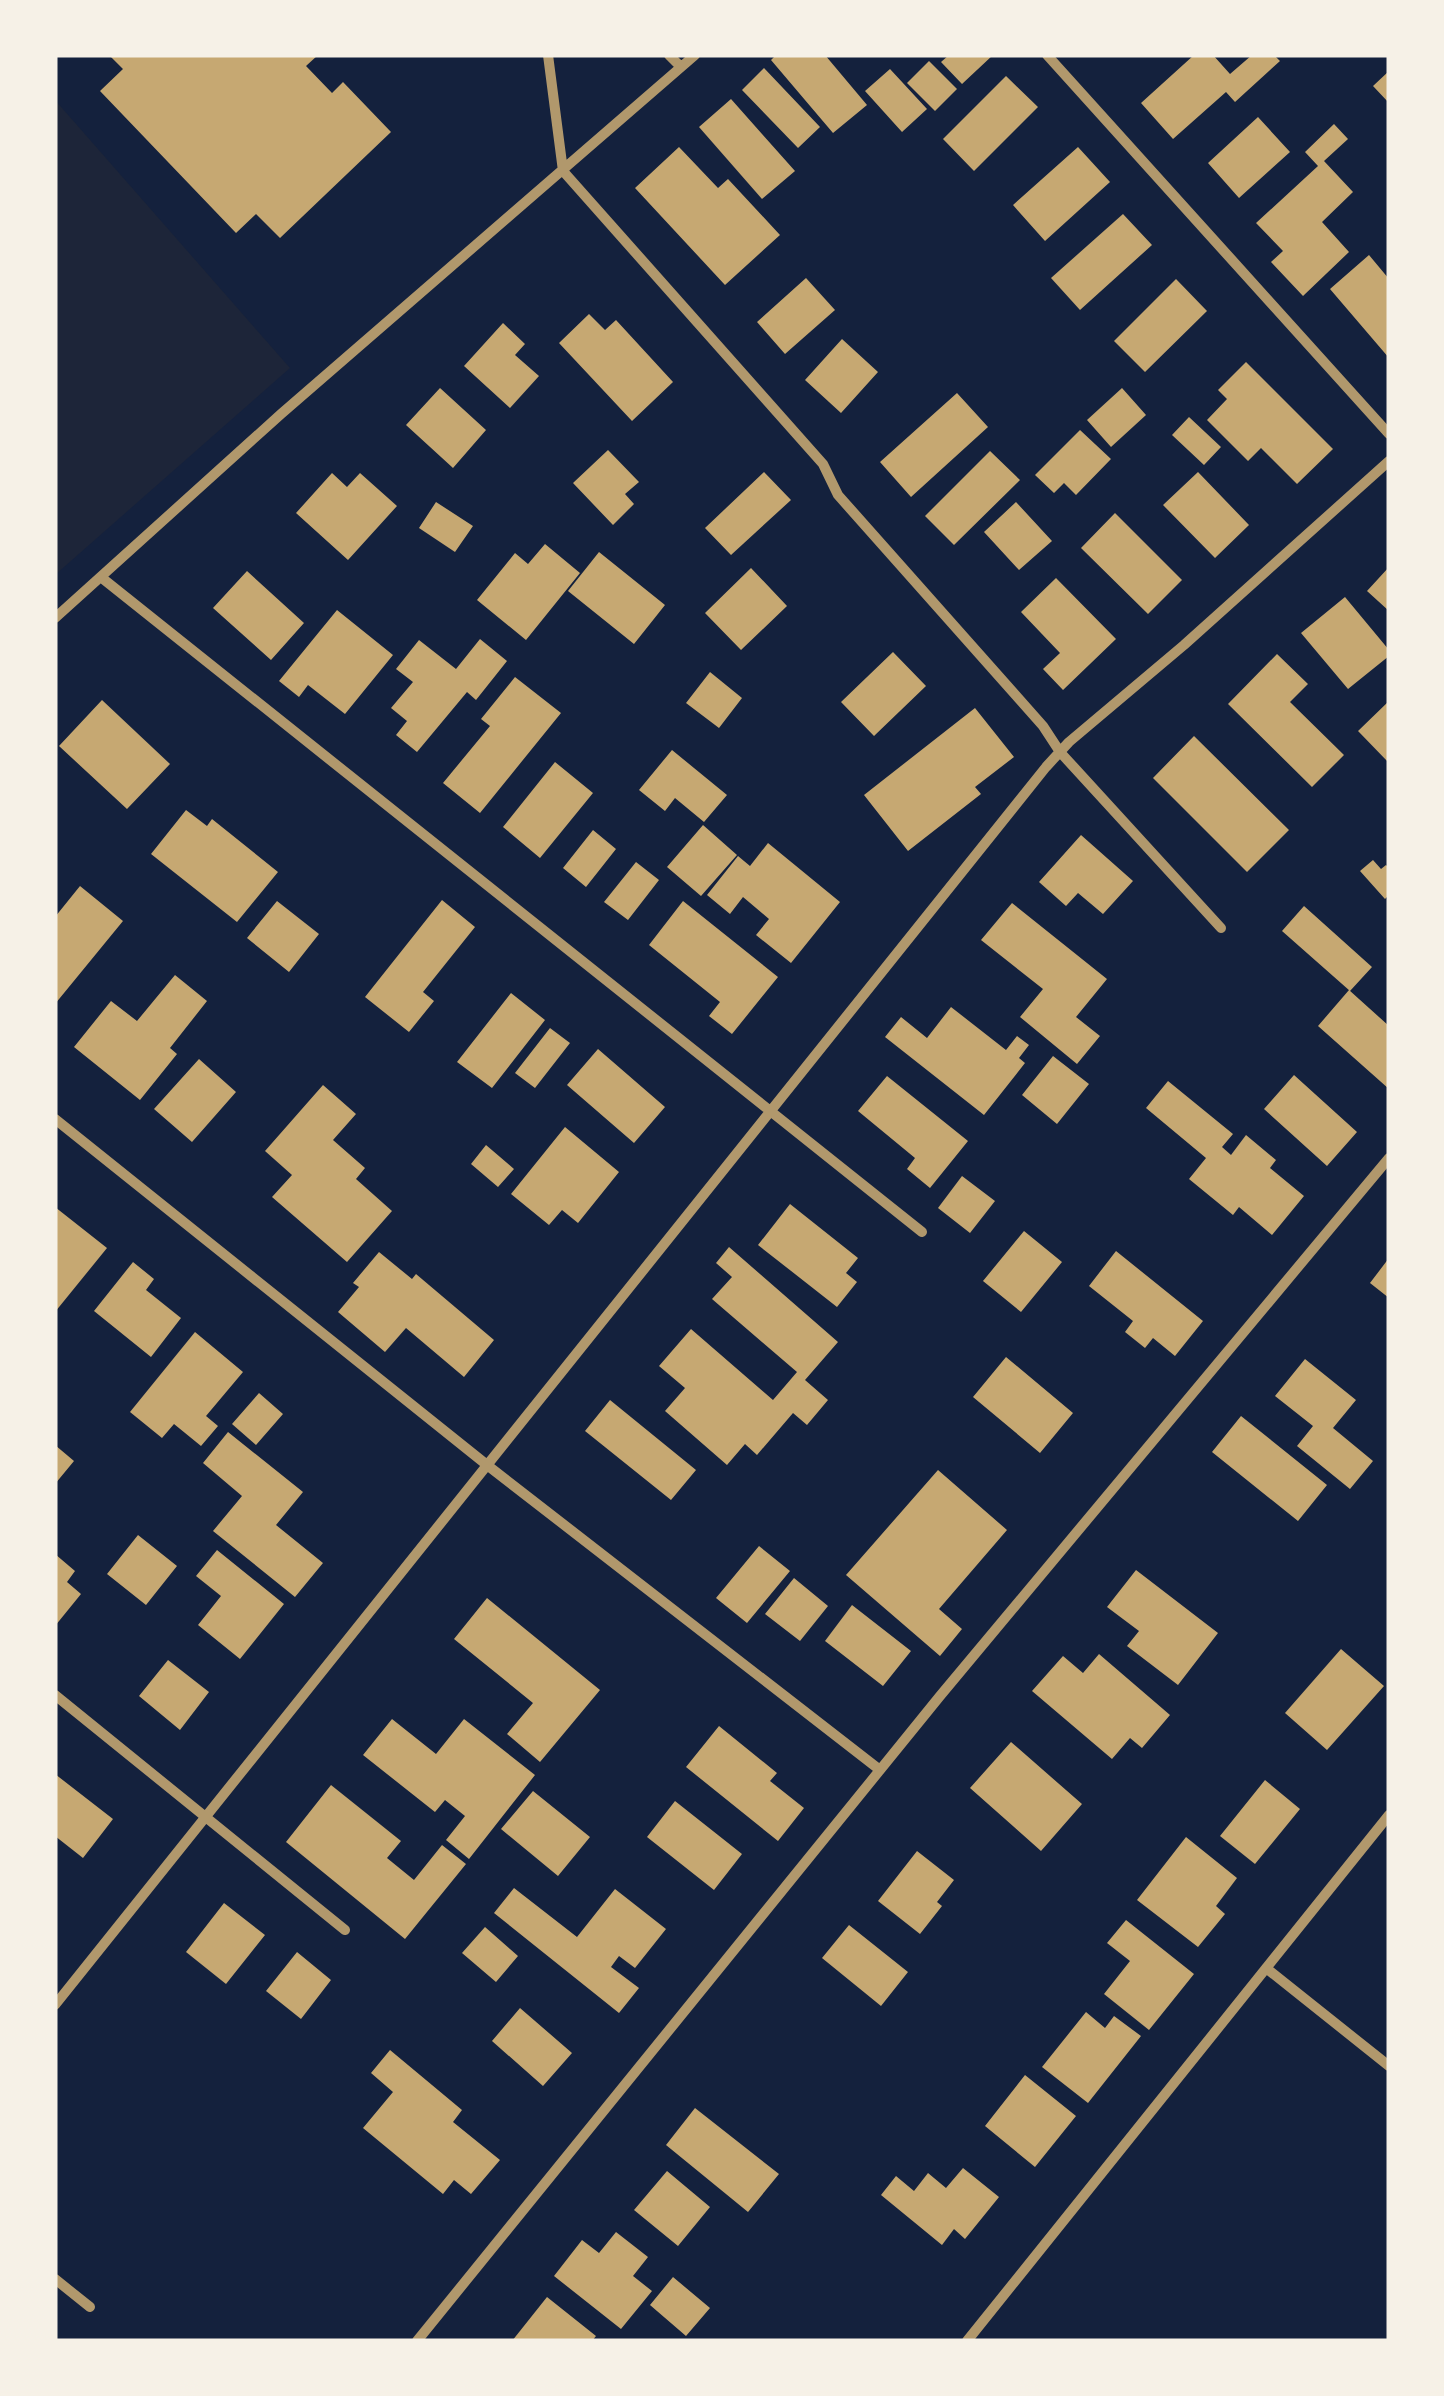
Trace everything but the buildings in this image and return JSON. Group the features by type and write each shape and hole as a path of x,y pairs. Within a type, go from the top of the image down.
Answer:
{"street":[{"path":"548,55 562,171 823,464 838,496 1043,726 1060,752 1222,928"},
{"path":"670,55 681,67"},
{"path":"55,618 281,414 695,55"},
{"path":"1048,55 1389,434"},
{"path":"55,2004 1068,742 1199,632 1389,461"},
{"path":"102,578 922,1232"},
{"path":"55,1119 487,1465 880,1770"},
{"path":"416,2341 880,1770 1389,1158"},
{"path":"55,1696 345,1930"},
{"path":"966,2341 1389,1816"},
{"path":"1266,1968 1389,2066"},
{"path":"55,2278 90,2307"}],"shaded area":[{"path":"55,100 290,368 55,575"}]}
